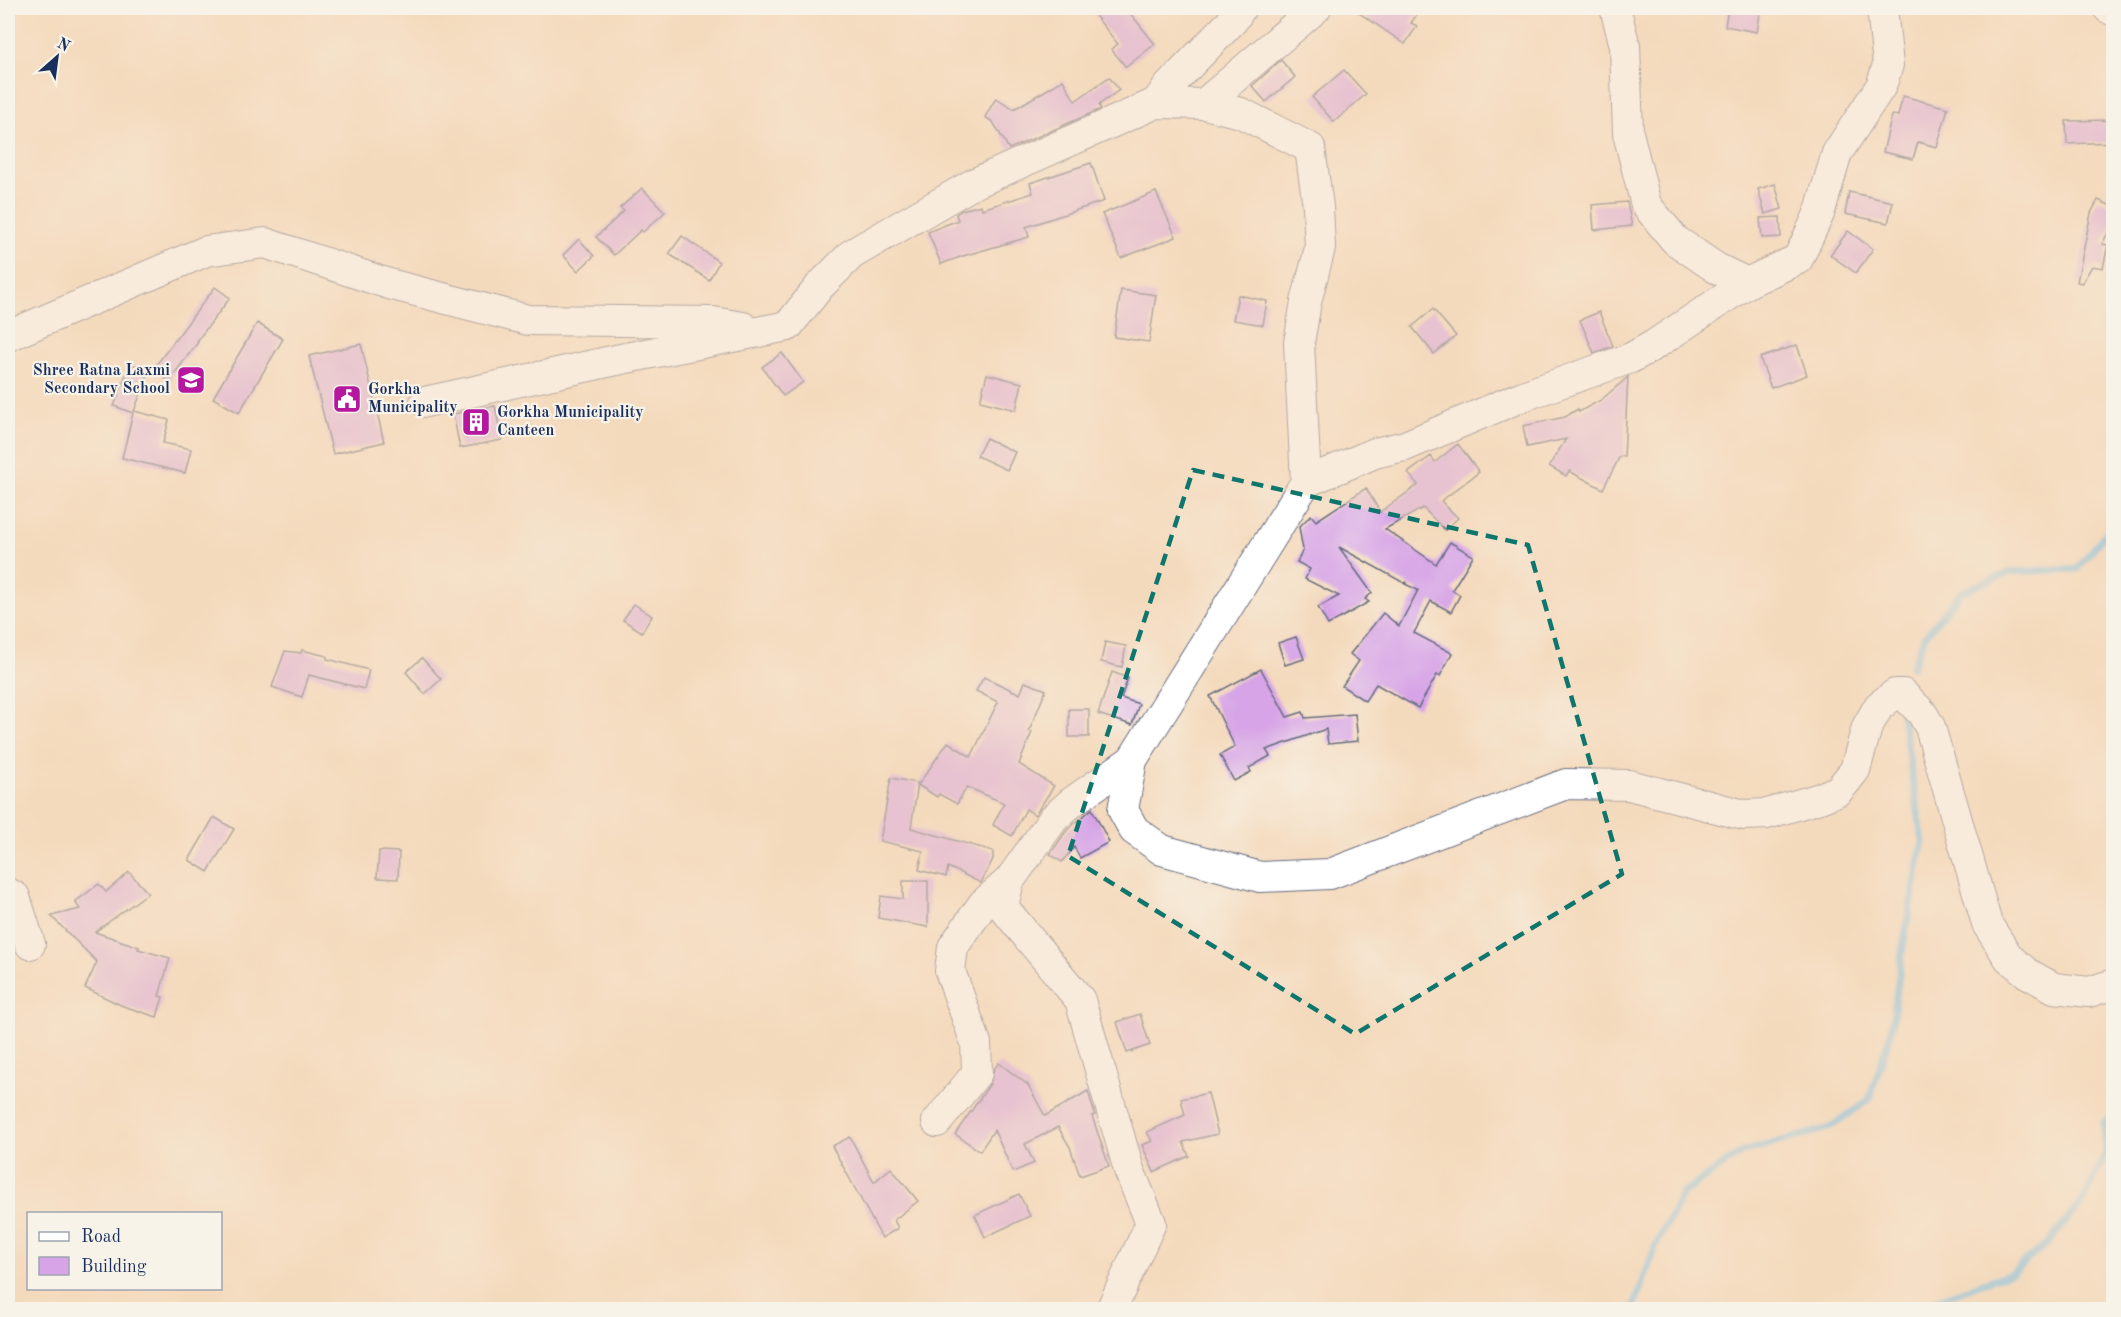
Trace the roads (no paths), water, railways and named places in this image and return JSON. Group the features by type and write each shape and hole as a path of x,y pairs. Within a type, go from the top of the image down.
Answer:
{"street":[{"path":"1156,103 1168,87 1234,19 1241,8"},
{"path":"1204,104 1316,8"},
{"path":"1616,8 1625,46 1628,133 1646,205 1675,240 1716,268 1747,283"},
{"path":"1306,482 1375,453 1424,439 1523,396 1631,358 1747,283 1798,259 1819,214 1836,153 1881,86 1888,65 1882,8"},
{"path":"2108,8 2114,11"},
{"path":"425,402 621,359 788,326 820,286 852,254 973,184 1156,103 1204,104 1241,113 1310,148 1318,207 1320,248 1306,302 1299,343 1306,482 1132,760 1123,810 1134,830 1162,850 1260,877 1330,874 1566,784 1629,785 1744,815 1767,814 1839,790 1855,770 1867,727 1879,706 1895,694 1903,694 1922,712 1930,727 1987,924 2009,958 2027,973 2054,988 2089,992 2114,984"},
{"path":"8,336 206,251 265,243 389,284 528,320 713,322 769,331"},
{"path":"937,1122 977,1073 976,1043 950,971 953,947 983,904 1009,881 1054,818 1072,802 1132,760"},
{"path":"1009,881 1003,907 1080,1000 1129,1170 1151,1223 1110,1310"},
{"path":"8,893 15,897 30,944"}],"waterway":[{"path":"1912,667 1925,636 1961,592 2010,572 2077,569 2109,529 2114,497"},
{"path":"1633,1310 1655,1247 1683,1193 1742,1152 1829,1128 1869,1100 1891,1032 1904,940 1923,842 1901,709"},
{"path":"1927,1310 1938,1299 2011,1273 2049,1242 2083,1201 2106,1154 2104,1122 2114,1115"}],"place":[{"name":"Shree Ratna Laxmi Secondary School","path":"191,380"},
{"name":"Gorkha Municipality","path":"347,399"},
{"name":"Gorkha Municipality Canteen","path":"476,422"}]}
